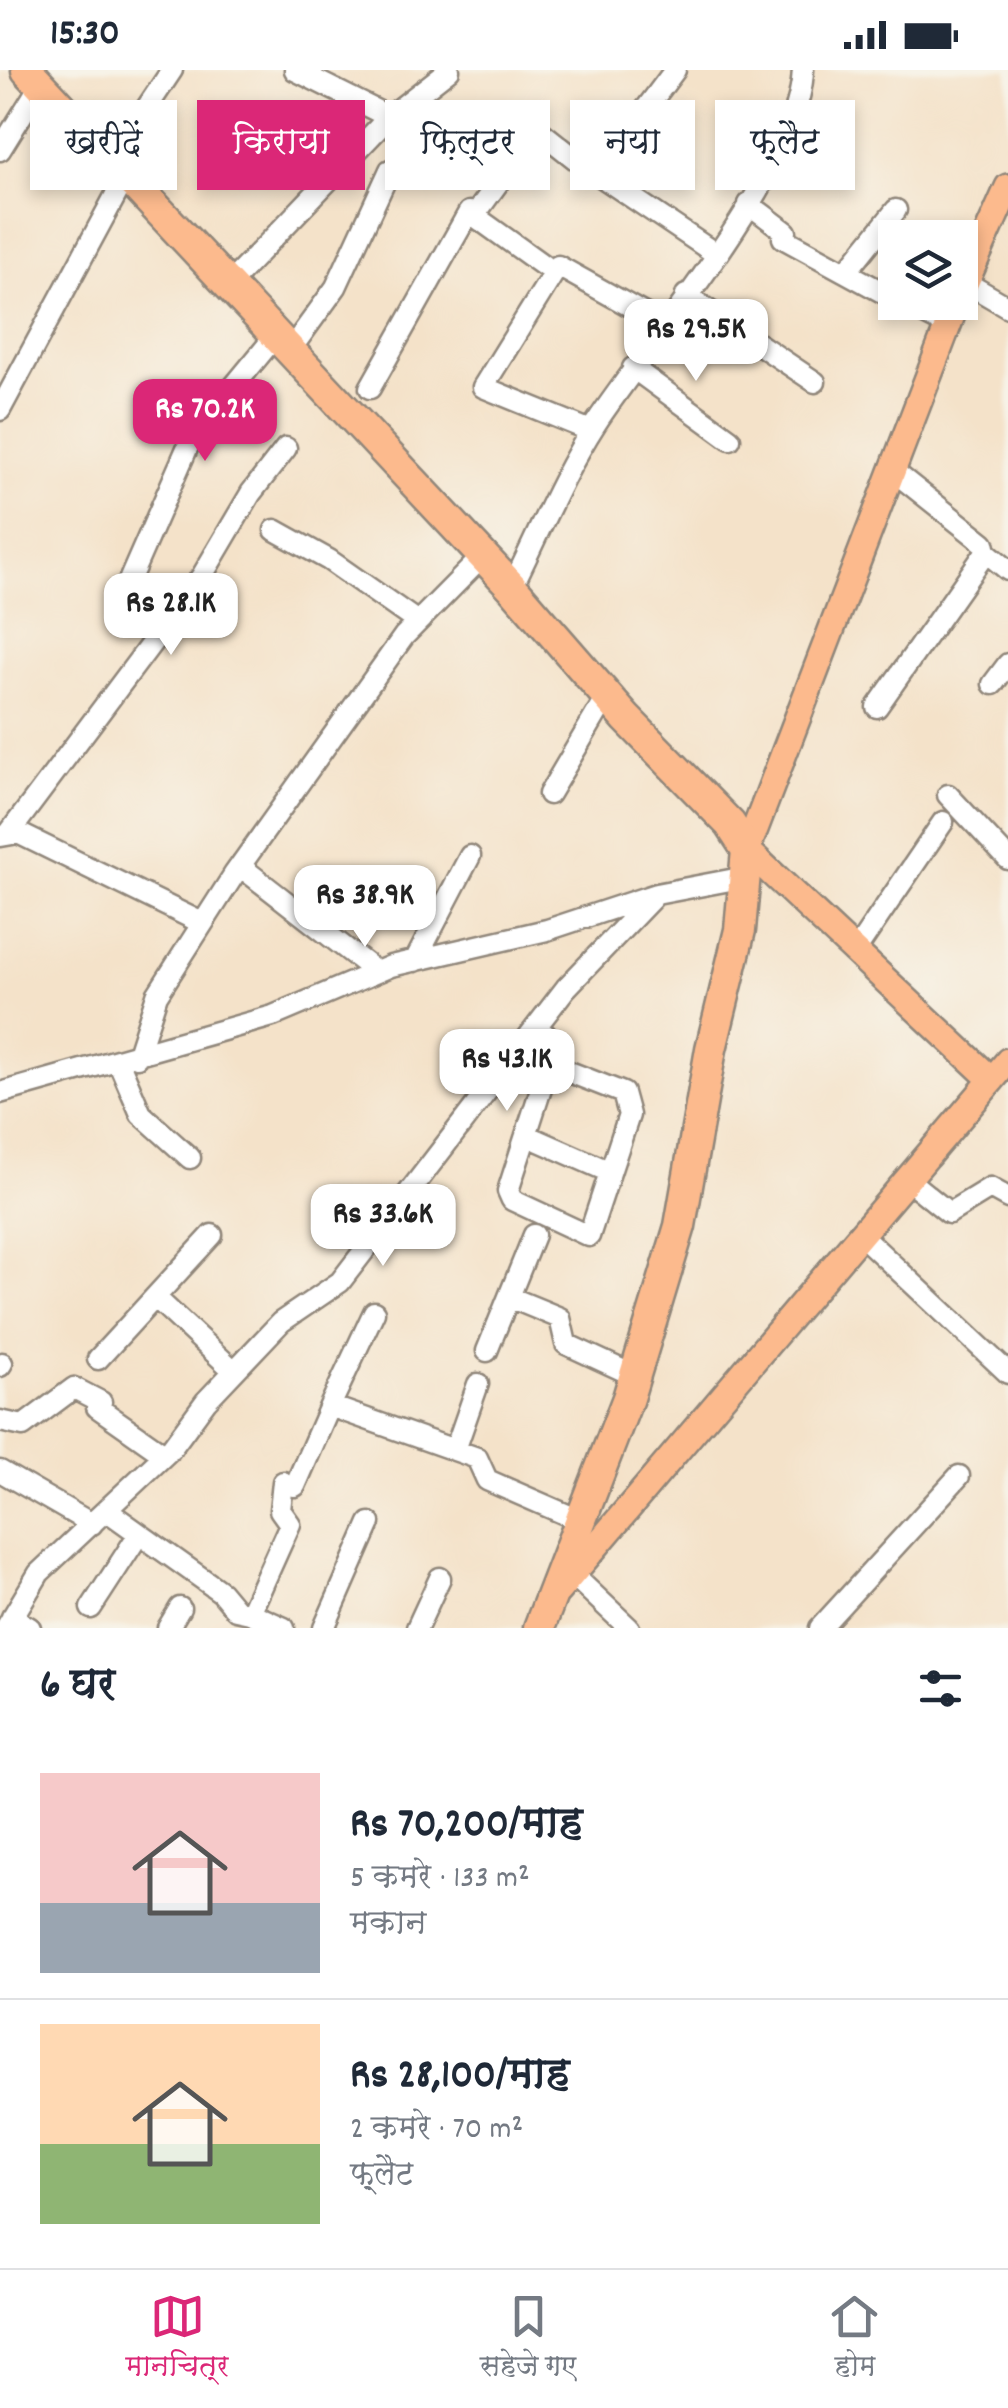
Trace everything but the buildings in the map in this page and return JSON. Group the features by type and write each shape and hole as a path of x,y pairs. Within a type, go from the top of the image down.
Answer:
{"highway":[{"path":"34,77 56,100"},
{"path":"141,190 231,282 512,586 607,696 730,824 746,864 740,930 710,1049 680,1226 635,1376 581,1522 562,1586 539,1628"}],"main road":[{"path":"978,254 1008,187"},
{"path":"562,1586 1000,1070 746,864 950,320"}],"street":[{"path":"156,100 172,70"},
{"path":"295,70 385,115"},
{"path":"411,100 449,70"},
{"path":"653,100 676,70"},
{"path":"512,586 591,432 716,254 790,132 803,70"},
{"path":"0,150 34,77"},
{"path":"231,282 385,121"},
{"path":"474,216 529,123 570,154"},
{"path":"126,590 192,437 336,287 385,181"},
{"path":"0,410 9,375 107,190"},
{"path":"620,190 716,254"},
{"path":"749,204 785,235 878,290"},
{"path":"846,272 896,210"},
{"path":"370,388 469,212 554,273"},
{"path":"591,432 483,387 558,266 664,326"},
{"path":"686,295 815,382"},
{"path":"978,303 1008,307"},
{"path":"633,368 730,439"},
{"path":"202,923 5,834 202,576 251,493 286,448"},
{"path":"892,470 984,543 986,552 1008,570"},
{"path":"275,530 329,560 416,621"},
{"path":"877,707 986,552"},
{"path":"190,1158 142,1114 128,1060 157,995 240,866 416,621 483,556"},
{"path":"993,684 1008,664"},
{"path":"549,794 607,696"},
{"path":"948,795 1008,859"},
{"path":"856,950 943,822"},
{"path":"415,961 470,856"},
{"path":"0,1093 273,1016 376,972 547,930 746,864"},
{"path":"240,866 376,972"},
{"path":"16,1624 39,1573 164,1454 281,1322 340,1282 566,988 656,894"},
{"path":"536,1028 552,1040 549,1064 508,1190 512,1200 589,1236 629,1114 623,1093 549,1064"},
{"path":"526,1135 610,1172"},
{"path":"907,1180 949,1213 990,1188 1008,1198"},
{"path":"98,1359 212,1234"},
{"path":"860,1234 1008,1373"},
{"path":"486,1351 534,1235"},
{"path":"155,1297 234,1372"},
{"path":"509,1297 560,1318 566,1344 635,1376"},
{"path":"250,1613 290,1524 280,1510 289,1484 374,1312"},
{"path":"455,1450 478,1384"},
{"path":"0,1420 23,1426 74,1388 164,1454"},
{"path":"330,1406 477,1458 487,1480 581,1522"},
{"path":"0,1471 139,1534 222,1592 236,1610 284,1628"},
{"path":"820,1628 959,1476"},
{"path":"324,1628 370,1523"},
{"path":"90,1608 139,1534"},
{"path":"417,1628 440,1578"},
{"path":"562,1586 629,1628"},
{"path":"168,1628 180,1608"}]}
